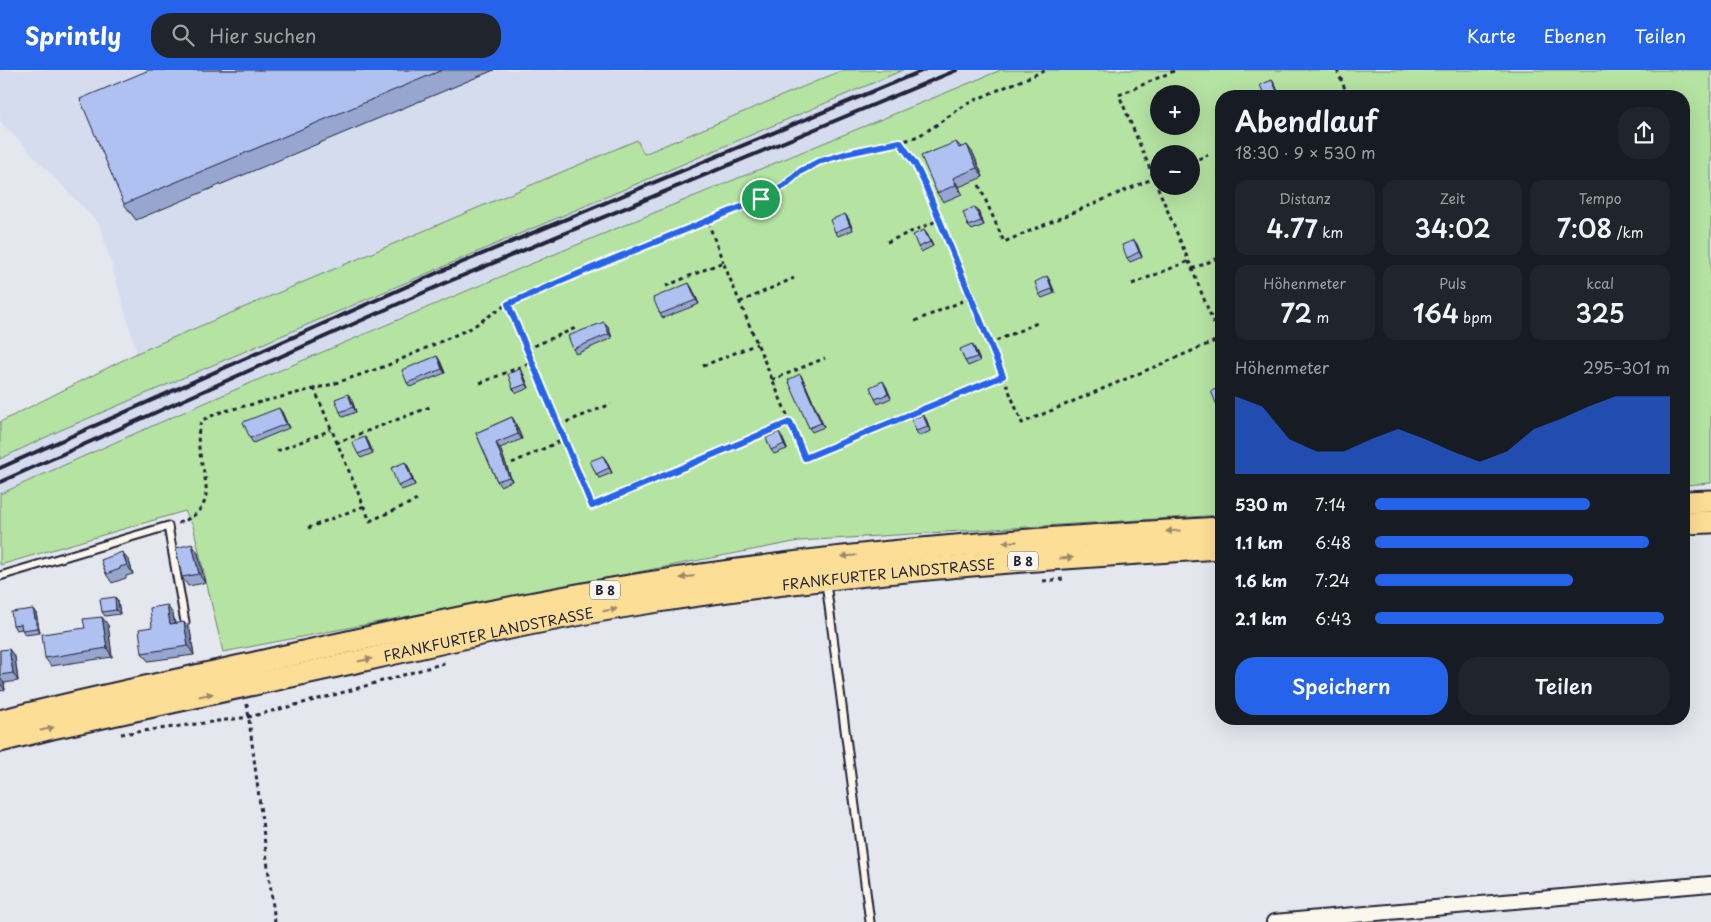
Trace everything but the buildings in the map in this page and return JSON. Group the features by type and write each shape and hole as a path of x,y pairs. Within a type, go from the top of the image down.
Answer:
{"main road":[{"path":"1690,502 1711,501"},
{"path":"1690,523 1711,522"},
{"name":"FRANKFURTER LANDSTRASSE","path":"0,721 365,638 648,583 732,570 901,551 977,544 1215,528"},
{"name":"FRANKFURTER LANDSTRASSE","path":"0,741 52,728 546,621 651,602 905,570 1215,548"}],"street":[{"path":"1274,922 1711,884"}],"lane":[{"path":"0,576 168,526 185,622"},
{"path":"826,580 870,922"}],"path":[{"path":"168,526 195,515 205,502 198,434 202,420 221,412 314,388 386,366 471,328 508,304 761,199 784,186 801,171 818,162 848,153 900,142 919,135 970,103 1046,70"},
{"path":"1337,70 1345,90"},
{"path":"1150,169 1119,95 1174,72"},
{"path":"900,142 915,164 1022,423 1215,343"},
{"path":"1200,158 1208,155"},
{"path":"978,184 1004,242 1150,180"},
{"path":"1161,195 1215,328"},
{"path":"887,242 939,220"},
{"path":"708,222 805,458 1003,376"},
{"path":"1192,269 1215,259"},
{"path":"1132,284 1189,261"},
{"path":"666,286 724,262"},
{"path":"740,302 794,278"},
{"path":"915,321 970,298"},
{"path":"508,304 592,506 790,422"},
{"path":"989,344 1038,323"},
{"path":"527,349 578,327"},
{"path":"704,366 757,344"},
{"path":"772,380 825,358"},
{"path":"480,384 533,362"},
{"path":"314,388 370,521 417,500"},
{"path":"559,425 611,404"},
{"path":"336,442 430,407"},
{"path":"277,451 332,430"},
{"path":"512,462 565,440"},
{"path":"308,528 364,506"},
{"path":"1037,581 1071,578"},
{"path":"117,735 249,716 334,695 451,662"},
{"path":"244,686 275,922"}],"shaded area":[{"path":"0,70 843,70 644,154 637,140 137,353 100,225 0,121"},
{"path":"903,70 1001,70 449,297 132,434 0,494 0,459 61,430"}],"green space":[{"path":"843,70 903,70 61,430 0,459 0,422 137,353 637,140 644,154"},
{"path":"1001,70 1711,70 1711,483 1690,485 1690,90 1215,90 1215,515 799,541 223,652 193,526 185,511 0,565 0,494 373,330"}],"railway":[{"path":"0,468 439,272 924,70"},
{"path":"0,482 445,283 957,70"}],"route":[{"path":"900,142 915,164 924,182 1003,376 805,458 790,422 592,506 508,304 761,199 784,186 801,171 818,162 848,153 900,142"}]}
